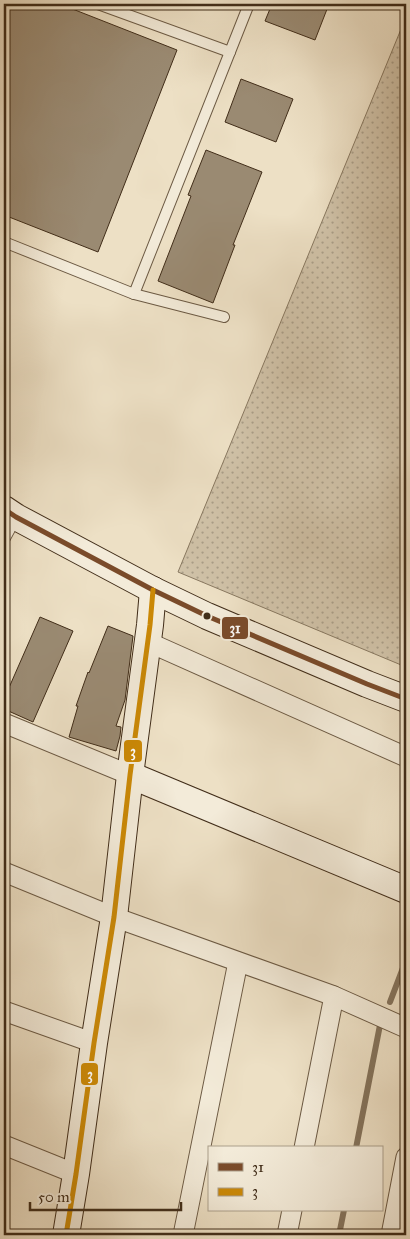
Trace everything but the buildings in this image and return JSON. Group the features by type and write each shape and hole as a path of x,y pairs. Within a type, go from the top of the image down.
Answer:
{"main road":[{"path":"10,513 153,590 332,670 406,699"},
{"path":"66,1235 114,917 153,590"},
{"path":"130,775 406,890"}],"street":[{"path":"148,642 406,757"},
{"path":"4,724 130,775"},
{"path":"4,872 114,917 334,996 406,1028"},
{"path":"183,1235 238,962"},
{"path":"304,1146 334,996"},
{"path":"4,1011 94,1043"},
{"path":"4,1145 76,1174"},
{"path":"391,1235 406,1158"},
{"path":"287,1235 292,1212"}],"lane":[{"path":"98,4 230,52"},
{"path":"134,294 249,4"},
{"path":"4,242 134,294 224,317"},
{"path":"4,540 10,513"}],"shaded area":[{"path":"406,17 406,667 178,572"}],"waterway":[{"path":"390,1002 406,960"},
{"path":"356,1146 380,1025"},
{"path":"339,1235 344,1212"}],"transit line":[{"name":"31","path":"4,509 153,590 207,616 406,699"},
{"name":"3","path":"66,1235 114,917 153,590"}]}
